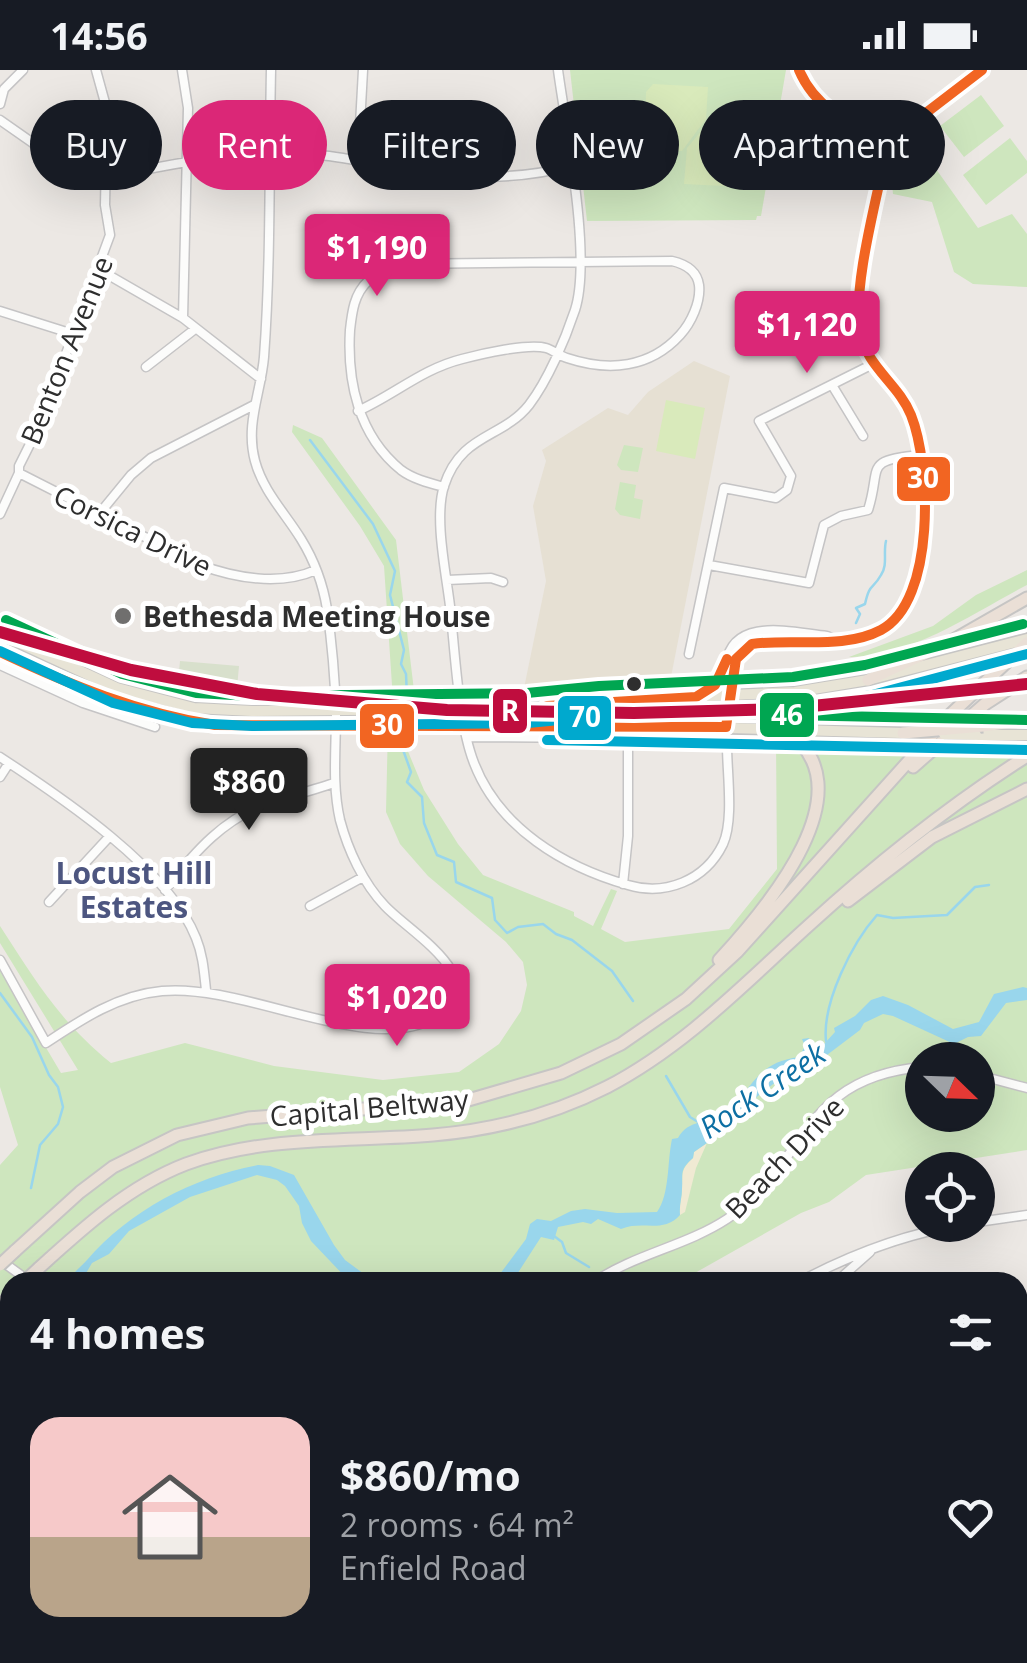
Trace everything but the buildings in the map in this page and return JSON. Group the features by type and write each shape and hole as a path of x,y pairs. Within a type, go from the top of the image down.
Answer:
{"highway":[{"path":"868,680 950,642 1027,598"},
{"name":"Capital Beltway","path":"0,1263 66,1203 114,1167 178,1135 248,1118 430,1105 500,1092 593,1059 656,1022 737,952 963,702 1027,640"},
{"path":"872,804 985,704 1027,676"},
{"path":"903,732 980,731 1027,720"},
{"path":"656,1022 708,972 763,909 803,847 816,793 816,766 806,746 783,729"},
{"name":"Capital Beltway","path":"36,1272 75,1234 131,1192 186,1164 288,1143 469,1131 540,1115 638,1070 674,1046 895,850 1027,756"},
{"path":"758,972 909,853 979,811 1027,789"}],"main road":[{"path":"1,635 79,674 164,702 236,710 528,708 795,692 868,680 1027,640"},
{"path":"0,652 74,688 175,718 215,725 466,724 724,733 783,729 903,732"},
{"path":"696,697 711,688 726,663"},
{"path":"980,731 1022,735"}],"street":[{"path":"0,104 2,88 23,70"},
{"name":"Benton Avenue","path":"96,70 104,100"},
{"path":"182,70 187,100"},
{"path":"270,100 271,70"},
{"path":"359,100 364,70"},
{"path":"558,70 562,100"},
{"path":"800,70 814,100"},
{"path":"943,100 982,70"},
{"path":"0,120 30,142"},
{"name":"Benton Avenue","path":"0,514 40,424 110,235 105,190"},
{"path":"183,318 187,190"},
{"path":"0,960 46,1043 121,1000 160,991 206,990 376,1030 409,1029 436,1018 450,1006 456,990 456,978 447,962 385,906 362,876 342,829 334,783 336,709 327,612 316,570 302,540 261,478 251,437 261,380 268,190"},
{"path":"573,190 581,264 575,309 528,406 469,446 454,465 444,488 441,512 447,580 462,708 476,767 498,804 521,830 548,851 647,890 680,885 702,871 723,843 728,812 726,663 736,642 754,631 836,640"},
{"path":"728,697 739,654 752,643 868,636 885,629 909,600 920,562 921,455 910,412 873,364 858,324 858,300 879,190"},
{"path":"358,410 414,377 462,359 544,347 566,358 612,366 647,360 669,348 686,329 694,312 698,284 695,275 680,263 402,264 379,272 361,290 352,314 350,379 358,410 400,469 444,488"},
{"path":"98,270 183,318 261,380"},
{"path":"0,311 74,334"},
{"path":"146,367 195,329"},
{"path":"689,654 724,488 776,498 787,490 791,476 759,421 873,364"},
{"path":"832,385 863,436"},
{"path":"99,514 131,475 151,458 254,404"},
{"path":"709,565 809,583 824,525 841,516 868,510 873,473 883,462 921,455"},
{"name":"Corsica Drive","path":"19,469 99,514 230,576 302,576 316,570"},
{"path":"447,580 491,578 503,582"},
{"path":"0,665 83,704 155,726"},
{"path":"468,737 724,733"},
{"path":"624,884 628,736"},
{"path":"0,758 72,807 166,890 195,935 206,990"},
{"path":"0,777 9,763"},
{"path":"166,890 195,851 232,820 274,801 334,783"},
{"path":"49,902 109,837"},
{"path":"310,906 362,876"},
{"name":"Beach Drive","path":"612,1272 714,1227 742,1208 770,1178 808,1124 844,1092 888,1073 905,1070"},
{"path":"995,1080 1027,1088"},
{"path":"995,1220 1027,1215"},
{"path":"819,1272 905,1237"},
{"path":"847,1272 875,1248"}],"shaded area":[{"path":"694,361 730,376 670,682 524,688 546,581 533,506 546,461 542,450 608,408 628,415 648,392"}],"green space":[{"path":"570,70 786,70 781,100 699,100 699,190 765,190 761,216 756,220 587,221 584,190 679,190 679,100 573,100"},
{"path":"653,84 708,87 707,100 699,100 699,128 682,151 679,100 646,100 646,92"},
{"path":"981,95 1004,126 964,157 945,132 945,122"},
{"path":"699,134 699,185 684,184 687,148"},
{"path":"1010,138 1027,161 1027,173 986,205 963,175"},
{"path":"945,182 978,228 1012,214 1027,234 1027,287 973,284 954,272 932,202 893,194 893,190 945,190"},
{"path":"666,400 705,408 695,459 656,451"},
{"path":"293,425 322,438 396,540 415,699 393,700 384,566 292,432"},
{"path":"624,445 643,448 638,472 621,470 617,465"},
{"path":"620,482 636,485 634,498 643,500 640,519 620,515 615,509"},
{"path":"1027,570 1027,585 941,632 894,650 849,657 933,626 976,595"},
{"path":"180,661 239,666 236,699 177,694"},
{"path":"412,725 407,749 424,790 483,875 574,912 574,916 593,926 611,889 617,891 601,929 625,942 729,929 777,869 776,740 1027,747 1027,1150 995,1155 905,1152 905,1169 866,1175 829,1202 801,1213 697,1272 0,1272 0,1165 18,1145 0,1087 0,970 61,1073 78,1070 0,943 0,926 63,1016 111,1063 185,1043 274,1066 383,1080 459,1072 499,1044 521,1011 527,985 523,962 506,942 428,876 400,844 386,812 388,726"}],"sand":[{"path":"707,1143 685,1212 680,1215 684,1169 694,1152"}],"water":[{"name":"Rock Creek","path":"1027,988 1027,1000 1006,1003 981,1036 958,1042 950,1042 893,1016 883,1014 864,1023 823,1058 786,1074 716,1129 684,1169 680,1215 673,1221 621,1229 598,1219 591,1224 558,1227 554,1240 541,1237 518,1272 501,1272 526,1239 530,1224 537,1219 551,1221 585,1209 657,1212 666,1187 672,1139 724,1112 773,1065 799,1057 805,1046 802,1039 809,1038 811,1048 815,1049 816,1044 824,1044 834,1028 855,1016 871,1000 883,996 953,1029 979,1022 994,994"},
{"path":"270,1166 294,1175 334,1245 361,1272 340,1272 311,1241 299,1206 285,1186 257,1175 190,1197 129,1231 87,1272 75,1272 143,1211 187,1187 234,1170"}],"waterway":[{"path":"310,440 373,524 395,571 390,595 404,650 401,664 406,674 407,697"},
{"path":"856,623 860,614 856,608 865,604 883,571 886,541"},
{"path":"403,735 402,747 411,772 407,782 422,797 424,823 437,855 454,862 456,882 492,898 495,920 507,933 518,927 543,924 572,940 612,971 633,1001"},
{"path":"826,1041 829,1009 841,974 877,915 947,915 975,887 989,885"},
{"path":"0,993 32,1037 58,1087 63,1107 58,1124 40,1145 31,1188"},
{"path":"666,1076 690,1117 698,1122"},
{"path":"554,1236 562,1242 566,1253 589,1267"}],"transit line":[{"name":"30","path":"799,70 819,100"},
{"name":"30","path":"0,652 105,696 215,725 726,727 736,659 752,644 835,642 866,636 881,630 899,614 912,591 924,530 925,497 918,437 905,404 863,344 859,311 863,264 888,142 982,70"},
{"name":"46","path":"6,620 122,674 196,693 252,696 527,693 793,677 865,665 1023,624"},
{"name":"R","path":"0,632 131,670 257,694 447,710 634,713 783,709 1027,684"},
{"name":"70","path":"0,651 113,703 192,723 252,726 528,723 796,707 872,695 1027,654"},
{"name":"30","path":"547,706 696,697 715,685 727,659"},
{"name":"46","path":"547,710 1027,720"},
{"name":"70","path":"547,740 1027,750"}],"place":[{"name":"Bethesda Meeting House","path":"123,616"}],"district":[{"name":"Locust Hill Estates","path":"134,889"}]}
